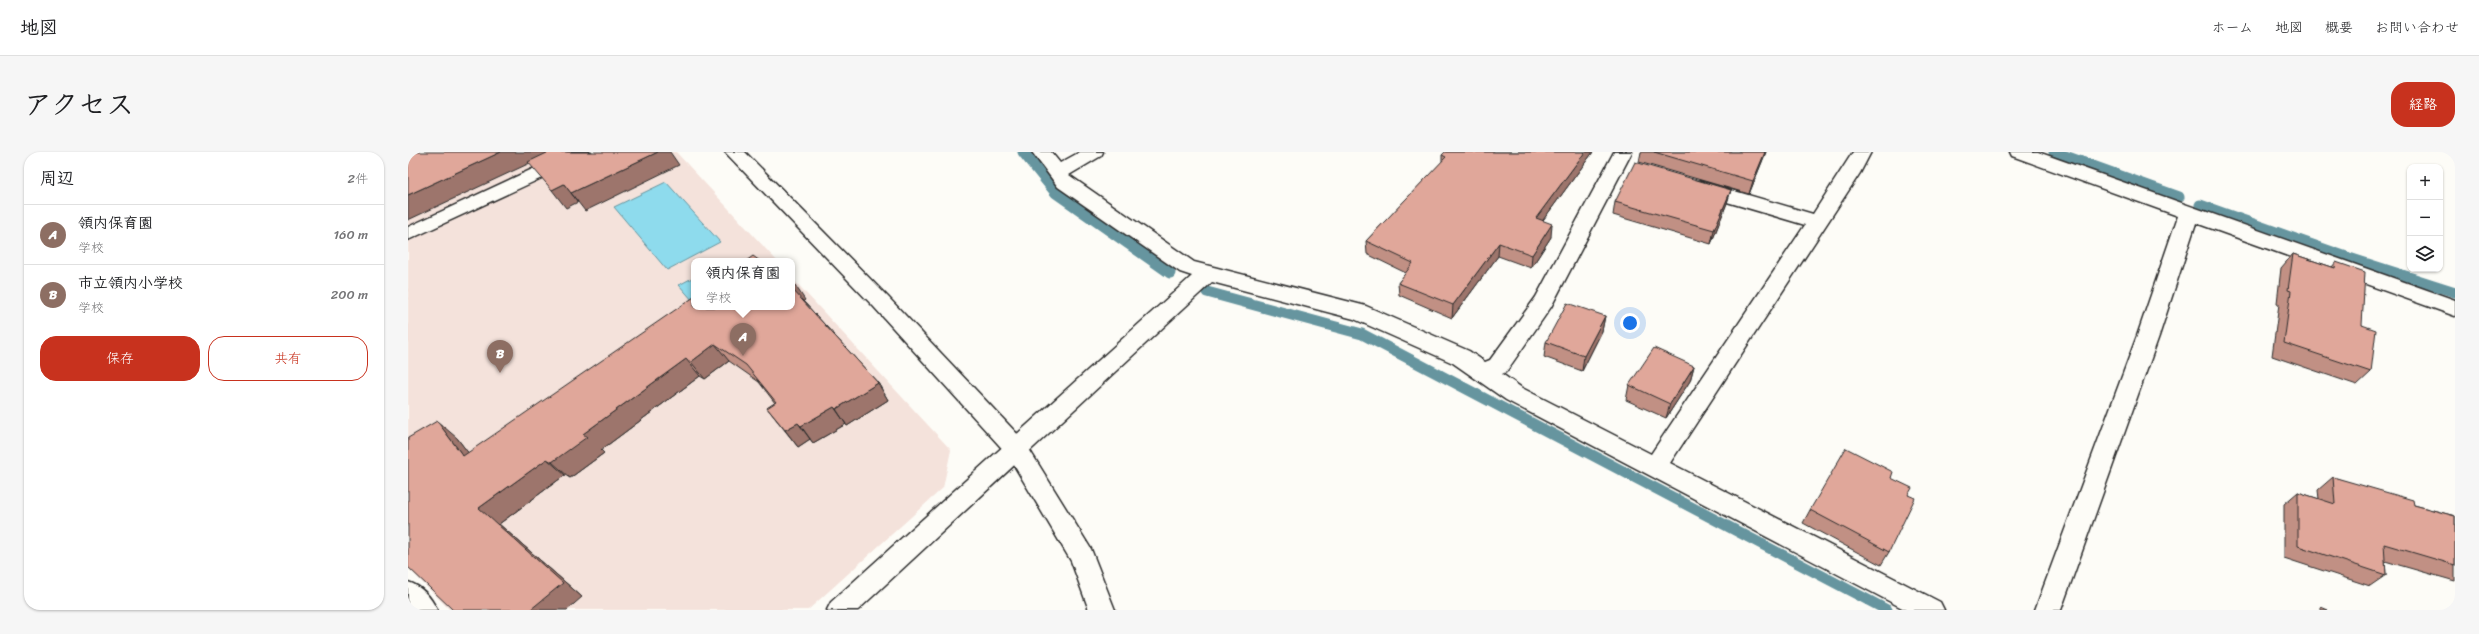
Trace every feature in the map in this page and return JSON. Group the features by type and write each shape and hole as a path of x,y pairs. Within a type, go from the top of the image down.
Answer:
{"street":[{"path":"734,152 881,302 1016,448 1082,557 1102,610"},
{"path":"1041,152 1065,182 1187,267 1208,274 1359,312 1461,357 1514,394 1654,468 1931,610"},
{"path":"1058,172 1094,152"},
{"path":"1654,468 1818,222 1862,152"},
{"path":"2027,153 2189,214 2455,308"},
{"path":"1484,372 1498,366 1544,302 1625,161"},
{"path":"1685,183 1818,222"},
{"path":"2048,610 2148,336 2189,214"},
{"path":"840,610 1208,274"},
{"path":"408,593 424,610"}],"lane":[{"path":"408,234 582,152"}],"shaded area":[{"path":"419,152 676,152 774,258 691,258 691,310 795,310 795,281 951,450 943,488 808,610 450,610 408,568 408,156"}],"water":[{"path":"666,182 720,242 667,270 614,207"},
{"path":"691,279 691,299 679,285"}],"building":[{"path":"408,152 501,152 408,195"},
{"path":"549,152 658,152 571,193 564,184 552,190 528,162"},
{"path":"1445,152 1585,152 1536,218 1552,224 1532,255 1499,243 1453,305 1398,283 1413,263 1366,241 1446,157 1442,155"},
{"path":"1654,152 1765,152 1753,181"},
{"path":"1635,162 1731,190 1714,230 1615,202"},
{"path":"2293,254 2335,268 2336,262 2365,272 2362,325 2376,330 2371,372 2284,343 2291,291 2288,290"},
{"path":"795,292 878,383 836,409 834,407 801,426 798,423 785,430 767,408 776,402 746,365 715,344 691,362 686,359 583,434 587,437 552,462 547,459 479,508 563,583 530,610 453,610 408,567 408,438 437,421 463,456 691,299 691,310 795,310"},
{"path":"1567,303 1605,316 1584,356 1546,342"},
{"path":"1654,348 1694,366 1670,404 1629,385"},
{"path":"1846,448 1893,472 1891,478 1912,488 1908,495 1915,498 1889,552 1810,510"},
{"path":"2333,477 2413,500 2414,505 2455,516 2455,565 2384,544 2386,575 2298,546 2298,492 2335,504"},
{"path":"2321,607 2328,610 2321,610"}],"waterway":[{"path":"1023,152 1056,193 1170,273"},
{"path":"2054,152 2179,197"},
{"path":"2200,205 2349,258 2455,292"},
{"path":"1207,292 1362,334 1887,610"}],"place":[{"name":"領内保育園","path":"743,356"},
{"name":"市立領内小学校","path":"500,373"}]}
